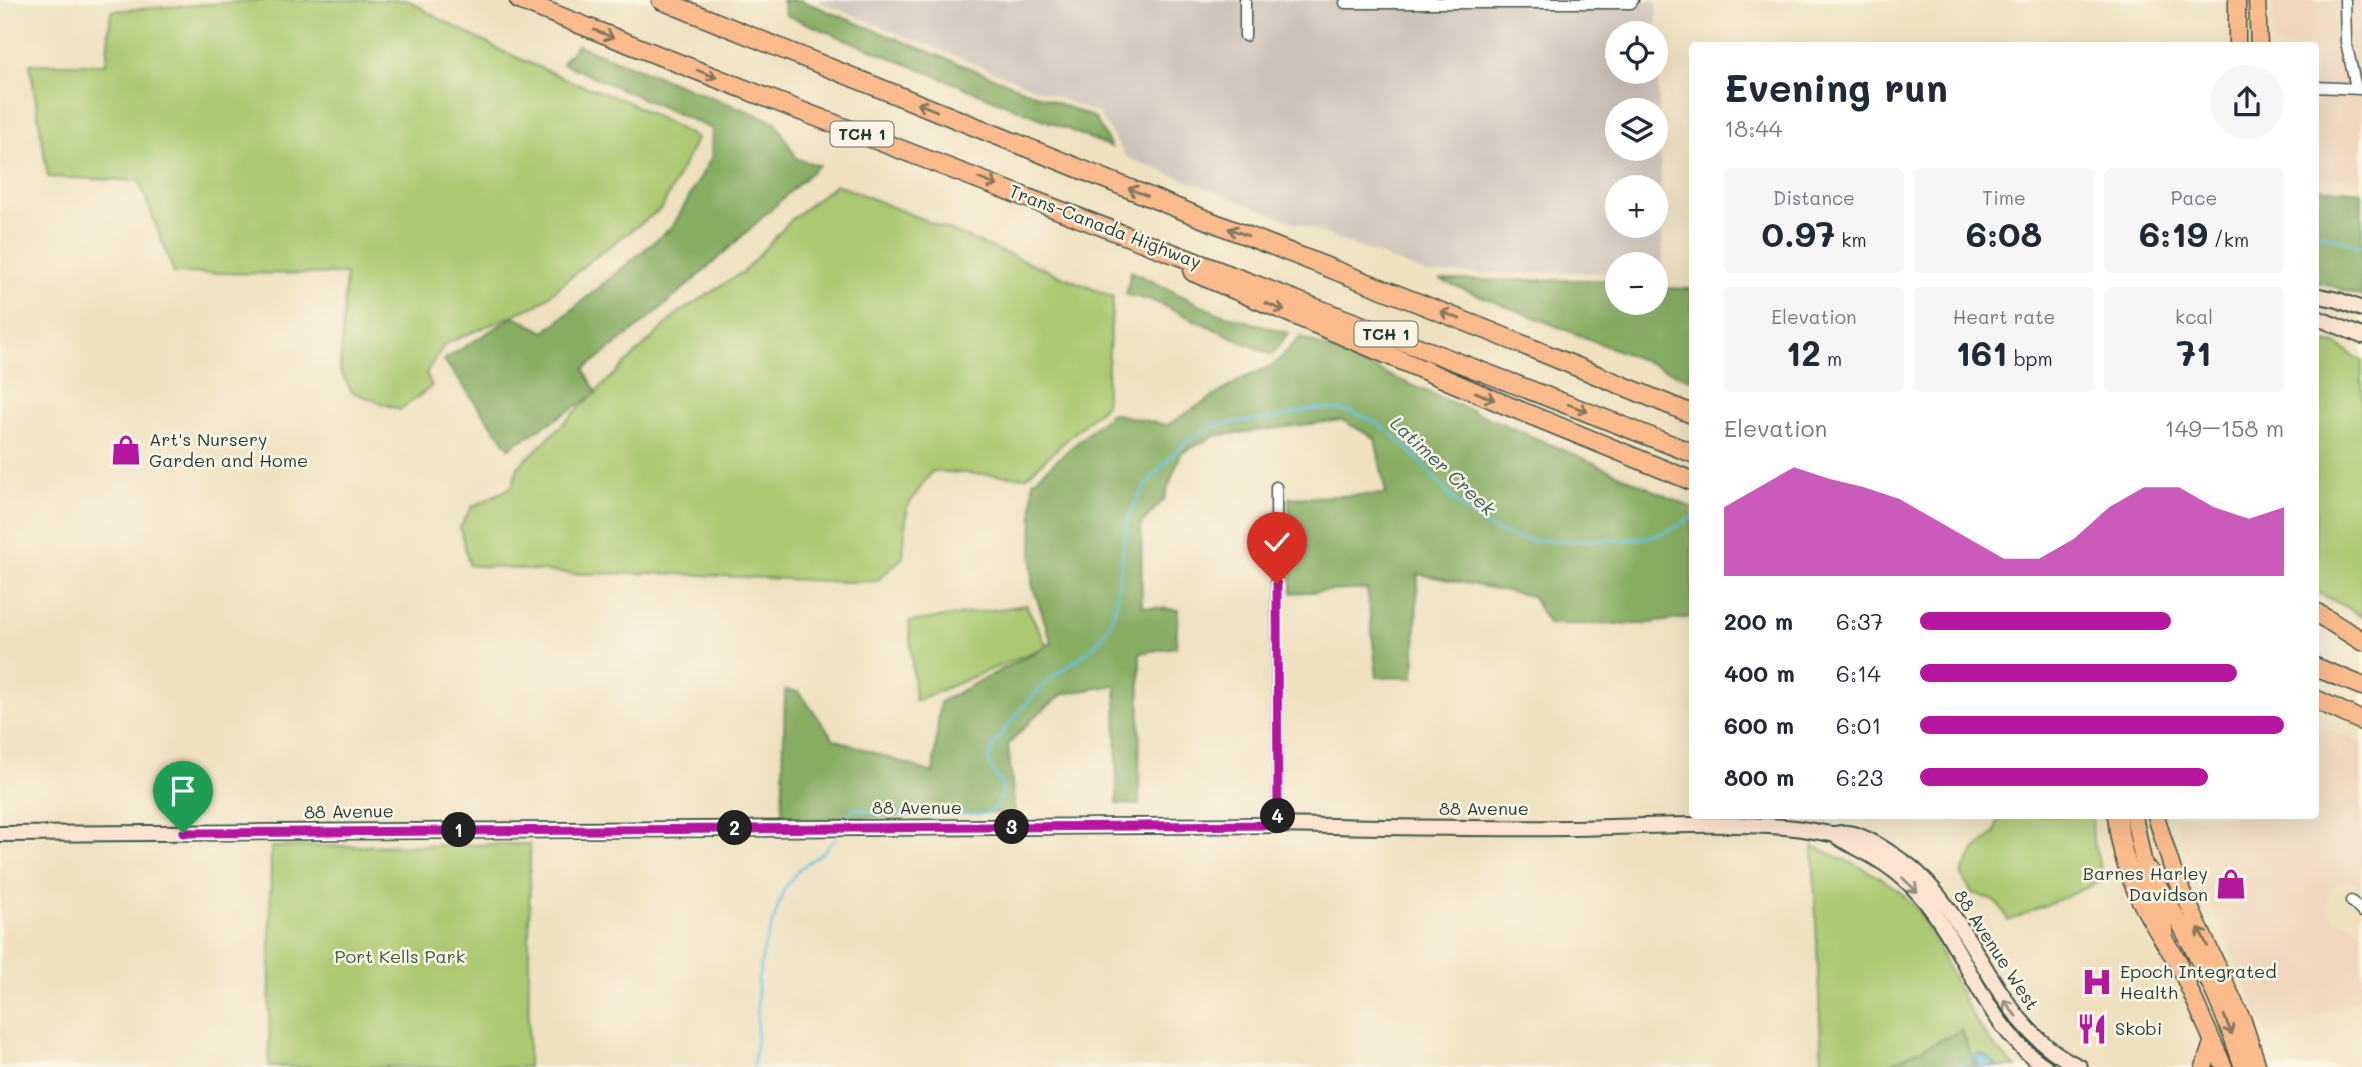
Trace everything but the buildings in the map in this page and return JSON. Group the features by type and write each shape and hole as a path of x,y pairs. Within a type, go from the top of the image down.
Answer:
{"highway":[{"name":"Trans-Canada Highway","path":"519,0 1689,452"},
{"name":"TCH 1","path":"661,0 1689,413"},
{"path":"1079,218 1224,286 1689,480"},
{"path":"1581,368 1689,405"},
{"path":"2319,614 2362,641"},
{"path":"2319,669 2362,686"},
{"path":"2319,701 2362,721"},
{"path":"2117,819 2123,856 2139,899 2178,962"}],"main road":[{"path":"2237,0 2237,42"},
{"path":"2257,0 2259,42"},
{"path":"2319,296 2362,309"},
{"path":"2319,319 2362,336"},
{"path":"2135,819 2151,896 2224,1067"},
{"path":"2157,819 2173,871 2243,1021 2258,1067"},
{"name":"88 Avenue","path":"0,834 1278,825 1462,828 1751,825 1833,834"},
{"name":"88 Avenue West","path":"1833,834 1849,833 1912,867 1948,909 2010,1009 2026,1029 2053,1052 2080,1067"},
{"name":"88 Avenue West","path":"1833,834 1886,865 1919,893 1952,941 2005,1030 2046,1067"},
{"path":"2141,856 2170,904 2201,966 2227,1021 2243,1067"},
{"path":"2204,1067 2212,1043"}],"street":[{"path":"1245,0 1245,36"},
{"path":"1345,3 1631,3 1633,0"},
{"path":"2319,88 2359,89 2346,42 2345,0"},
{"path":"1276,488 1278,825"},
{"path":"2351,901 2362,912"}],"shaded area":[{"path":"815,0 1656,0 1657,21 1605,21 1605,84 1658,84 1659,98 1605,98 1605,161 1660,161 1661,175 1605,175 1605,238 1662,238 1663,252 1605,252 1605,272 1428,274 1126,157 1099,114"},
{"path":"2273,0 2362,0 2362,183 2343,178 2319,177 2319,42 2273,42"},
{"path":"2319,725 2362,743 2362,885 2355,881 2341,881 2330,889 2327,903 2331,916 2354,924 2362,933 2362,994 2269,1038 2178,830 2177,819 2319,819"}],"green space":[{"path":"266,0 408,0 500,50 568,80 626,101 697,138 662,208 591,260 539,304 445,344 426,373 432,386 400,410 352,392 340,371 346,274 174,273 139,181 48,177 30,64 106,64 111,11"},
{"path":"782,0 800,0 1095,118 1111,147 786,15"},
{"path":"577,45 776,122 797,159 819,165 675,296 584,369 597,393 509,448 444,360 514,316 545,332 673,226 711,158 712,129 562,63"},
{"path":"836,184 1113,297 1105,405 1026,477 932,471 907,507 903,557 877,581 846,582 656,573 578,574 469,565 460,527 472,507 512,487 518,467 677,314 744,271 793,218"},
{"path":"2319,188 2362,192 2362,297 2319,282"},
{"path":"1131,271 1215,312 1288,333 1272,355 1151,300 1126,295"},
{"path":"1440,280 1605,280 1605,315 1668,315 1668,288 1689,289 1689,379"},
{"path":"1300,337 1689,507 1689,617 1644,624 1548,624 1532,596 1418,574 1414,678 1377,677 1367,589 1292,593 1289,498 1386,494 1375,438 1342,420 1215,436 1181,453 1164,499 1141,524 1142,606 1178,610 1176,647 1140,653 1139,805 1117,804 1116,685 1063,694 1033,718 1008,745 1015,812 800,820 782,818 785,690 799,692 834,739 933,773 940,702 1052,643 1032,584 1033,481 1111,413 1167,425 1242,379 1275,364"},
{"path":"2319,342 2336,344 2362,361 2362,616 2319,593"},
{"path":"1026,605 1047,646 915,701 909,622"},
{"path":"1998,819 2092,819 2093,842 2105,880 2008,921 2003,910 1994,902 1972,893 1961,874 1975,851 1995,833"},
{"name":"Port Kells Park","path":"530,844 528,1067 269,1067 271,847"},
{"path":"1813,846 1876,876 1913,904 1976,1021 2000,1052 2016,1067 1975,1063 1979,1067 1975,1067 1962,1030 1883,1067 1822,1067"},
{"path":"1962,1030 1975,1067 1883,1067"}],"water":[{"path":"1979,1053 1997,1067 1979,1067 1975,1058"}],"waterway":[{"name":"Latimer Creek","path":"2319,233 2362,246"},
{"name":"Latimer Creek","path":"844,818 855,808 892,815 984,814 993,808 1002,797 1003,790 989,761 994,745 1041,688 1084,655 1104,633 1116,607 1131,511 1149,482 1174,454 1187,442 1212,427 1316,409 1345,411 1370,420 1391,433 1410,450 1463,509 1496,532 1523,539 1550,541 1644,538 1667,531 1689,519"},
{"name":"Latimer Creek","path":"753,1067 757,1038 758,979 764,948 784,889 799,869 822,853 835,839"},
{"path":"1961,1067 1973,1056"}],"place":[{"name":"Art's Nursery Garden and Home","path":"126,450"},
{"name":"Barnes Harley Davidson","path":"2231,884"},
{"name":"Epoch Integrated Health","path":"2097,982"},
{"name":"Skobi","path":"2092,1029"}],"route":[{"path":"183,833 1278,825 1277,584"}]}
